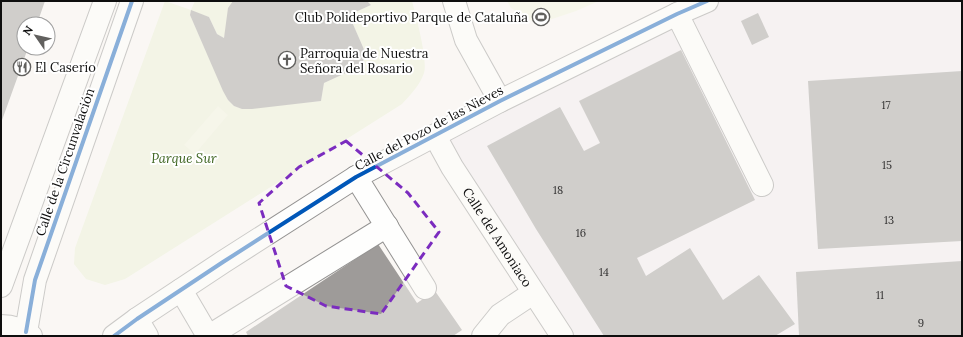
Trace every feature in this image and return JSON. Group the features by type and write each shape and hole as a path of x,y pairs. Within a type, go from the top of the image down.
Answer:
{"street":[{"name":"Calle de la Circunvalación","path":"1,286 105,1"},
{"name":"Calle de la Circunvalación","path":"28,334 35,280 132,1"},
{"path":"454,1 466,40 500,101"},
{"name":"Calle del Pozo de las Nieves","path":"114,336 142,328 181,290 356,177 500,101 677,14 707,1"},
{"path":"677,14 762,184"},
{"name":"Calle del Amoniaco","path":"435,136 452,167 562,336"},
{"path":"356,177 425,288"},
{"path":"181,290 209,336 387,226"},
{"path":"483,336 500,315 534,293"},
{"path":"1,326 12,326 28,334"}],"highlighted area":[{"path":"346,141 408,193 439,232 381,314 326,306 286,286 259,203 299,167"}],"shaded area":[{"path":"707,1 962,1 962,336 562,336 435,136"}],"green space":[{"name":"Parque Sur","path":"165,1 191,10 195,1 233,1 224,38 217,34 209,17 191,11 190,15 228,100 234,106 243,109 321,101 324,83 361,66 366,54 349,15 371,5 367,1 412,1 423,48 425,67 424,73 418,85 402,104 125,279 105,285 86,279 74,264 75,248"},
{"name":"Club Polideportivo Parque de Cataluña","path":"507,1 599,1 576,11 537,24 511,8"},
{"path":"218,106 228,115 195,154 184,145"}],"building":[{"path":"1,1 45,1 40,16 16,16 16,56 25,56 1,123"},
{"name":"Parroquia de Nuestra Señora del Rosario","path":"233,1 367,1 371,5 349,15 366,54 361,66 324,83 321,101 252,109 242,109 234,106 228,100 223,91 190,15 191,10 209,17 217,34 224,38 228,8"},
{"path":"758,13 769,37 752,45 741,21"},
{"path":"681,50 755,200 637,258 646,276 690,248 723,300 759,275 795,324 775,336 604,336 536,229 487,146 560,107 584,151 600,143 579,101"},
{"path":"962,71 962,241 818,249 808,81"},
{"path":"378,244 417,303 435,291 462,330 453,336 248,336 246,332"},
{"path":"962,261 962,336 799,336 796,272"}],"cycle path":[{"path":"26,332 35,280 132,1"},
{"path":"114,336 223,262 356,177 500,101 677,14 707,1"}],"place":[{"name":"Club Polideportivo Parque de Cataluña","path":"541,17"},
{"name":"Parroquia de Nuestra Señora del Rosario","path":"287,60"},
{"name":"El Caserío","path":"22,67"}]}
